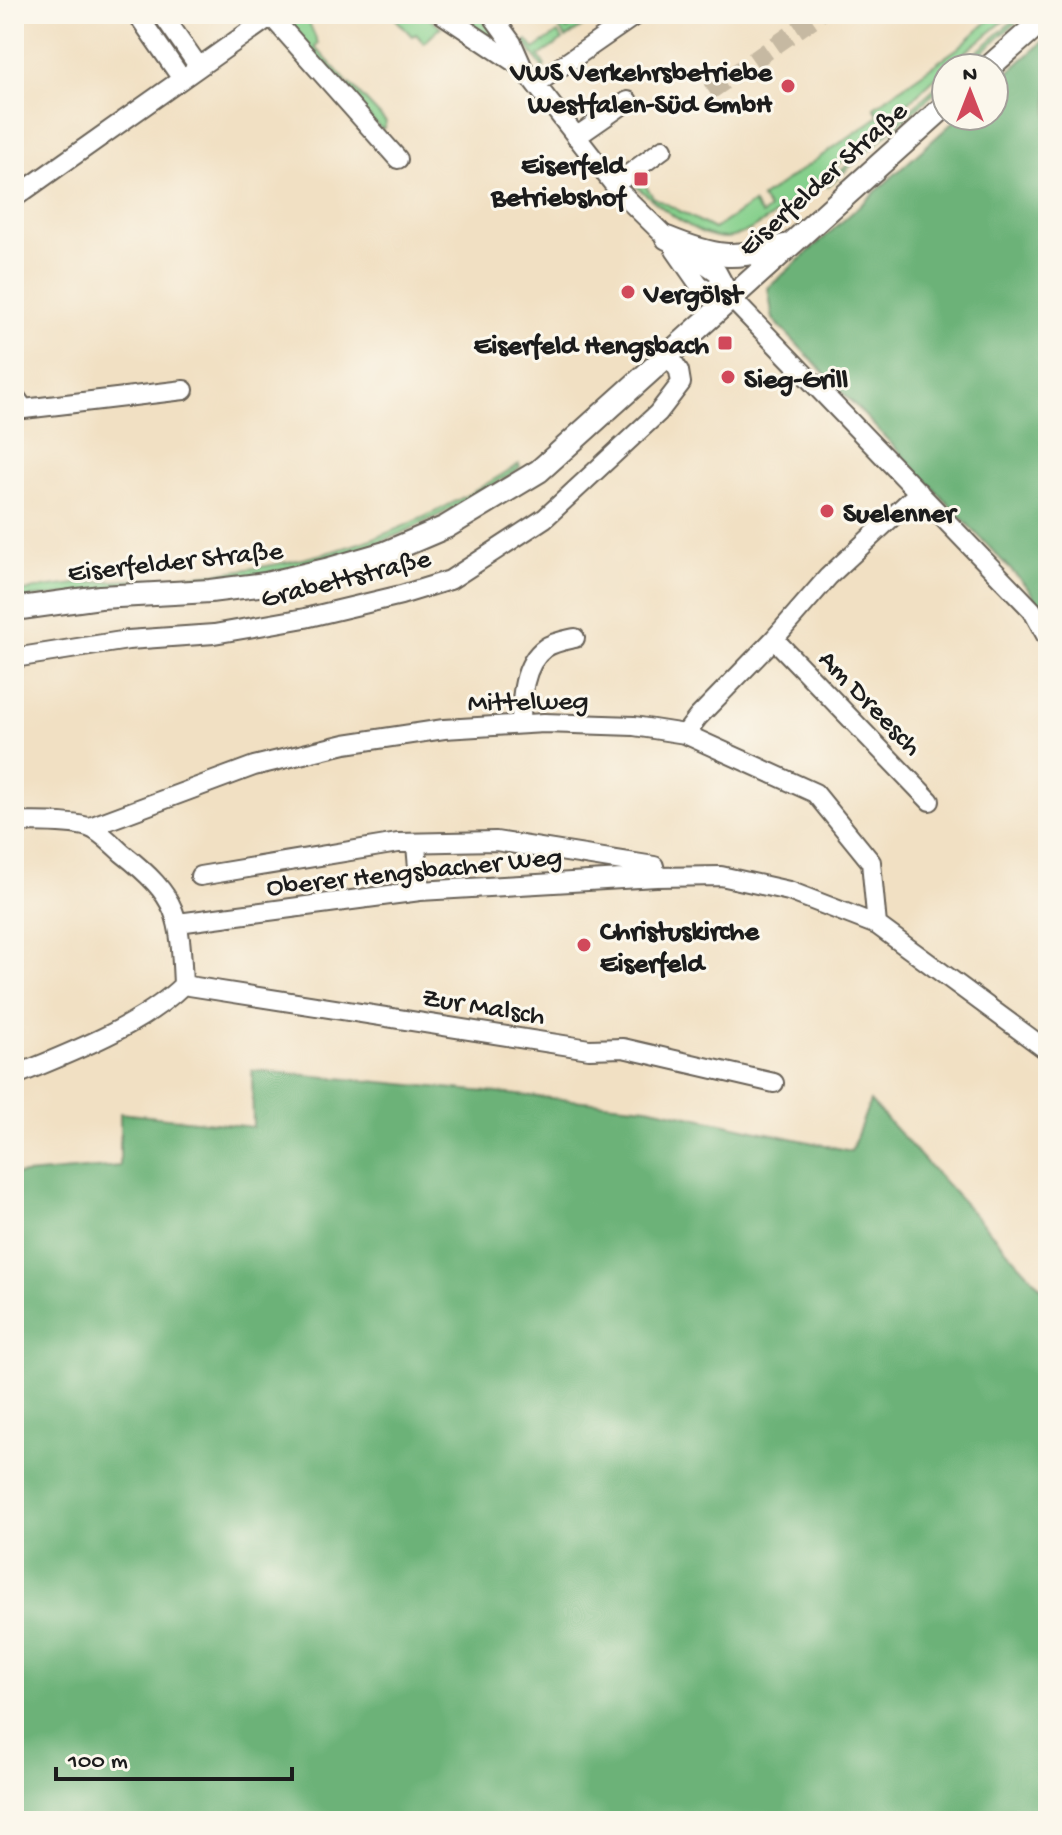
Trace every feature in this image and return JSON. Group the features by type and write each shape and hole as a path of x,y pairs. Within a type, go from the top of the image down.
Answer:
{"main road":[{"path":"1006,52 1048,15"},
{"name":"Eiserfelder Straße","path":"14,609 100,597 210,591 266,584 385,553 446,527 539,471 930,119"},
{"path":"667,238 705,253 727,257 758,254 789,245"}],"street":[{"path":"137,14 182,79"},
{"path":"162,14 199,67"},
{"path":"442,14 523,68"},
{"path":"491,14 512,43 523,68 614,185 667,238 717,272 731,298 1032,610 1048,639"},
{"path":"536,84 637,14"},
{"path":"14,198 272,15 398,159"},
{"path":"576,137 628,101"},
{"path":"614,185 663,149"},
{"name":"Grabettstraße","path":"14,658 128,640 214,634 305,618 450,580 545,518 658,413 681,383 679,371 668,354"},
{"path":"14,395 24,409 184,390"},
{"path":"685,734 828,577 919,492"},
{"path":"521,724 526,678 534,659 547,646 575,638"},
{"name":"Am Dreesch","path":"774,639 930,801"},
{"name":"Mittelweg","path":"90,827 254,766 345,744 444,729 521,724 634,726 685,734 815,793 871,862 877,925"},
{"path":"14,822 90,827 163,890 173,904 178,923 183,985 169,998 133,1020 70,1053 14,1076"},
{"name":"Oberer Hengsbacher Weg","path":"200,876 398,843 496,841 654,866 656,877"},
{"path":"416,845 420,891"},
{"name":"Oberer Hengsbacher Weg","path":"178,923 420,891 721,876 789,891 877,925 1048,1051"},
{"name":"Zur Malsch","path":"183,985 589,1049 623,1048 774,1083"}],"green space":[{"path":"296,14 305,14 318,43 315,47 347,82 340,88 282,24"},
{"path":"391,14 423,14 441,27 424,43 416,34 412,36"},
{"path":"461,14 487,19 508,47 462,21"},
{"path":"590,14 600,14 566,38 553,19 557,16 567,30"},
{"path":"996,14 1012,14 966,52 952,52"},
{"path":"1021,14 1026,14 982,52 977,52"},
{"path":"558,33 563,40 539,56 545,66 543,68 524,42 527,40 534,49"},
{"path":"1048,37 1048,620 1028,588 773,319 768,288 942,132 1010,132 1010,71"},
{"path":"930,68 930,83 871,137 805,193 746,232 725,238 702,232 678,219 636,186 641,179 653,197 714,229 753,203 762,215 769,209 761,198 879,116 874,107"},
{"path":"350,84 386,122 384,128 381,129 343,91"},
{"path":"930,92 930,97 828,186 828,182"},
{"path":"519,464 520,468 420,524 379,542 316,562 187,584 14,599 14,593 38,589 252,569 333,551 408,525"},
{"path":"252,1070 647,1107 851,1151 870,1101 1048,1295 1048,1821 14,1821 14,1175 120,1166 120,1113 253,1127"}],"tunnel":[{"path":"709,92 820,14"}],"place":[{"name":"VWS Verkehrsbetriebe Westfalen-Süd GmbH","path":"788,86"},
{"name":"Eiserfeld Betriebshof","path":"641,179"},
{"name":"Vergölst","path":"628,292"},
{"name":"Eiserfeld Hengsbach","path":"725,343"},
{"name":"Sieg-Grill","path":"728,377"},
{"name":"Suelenner","path":"827,511"},
{"name":"Christuskirche Eiserfeld","path":"584,945"}]}
